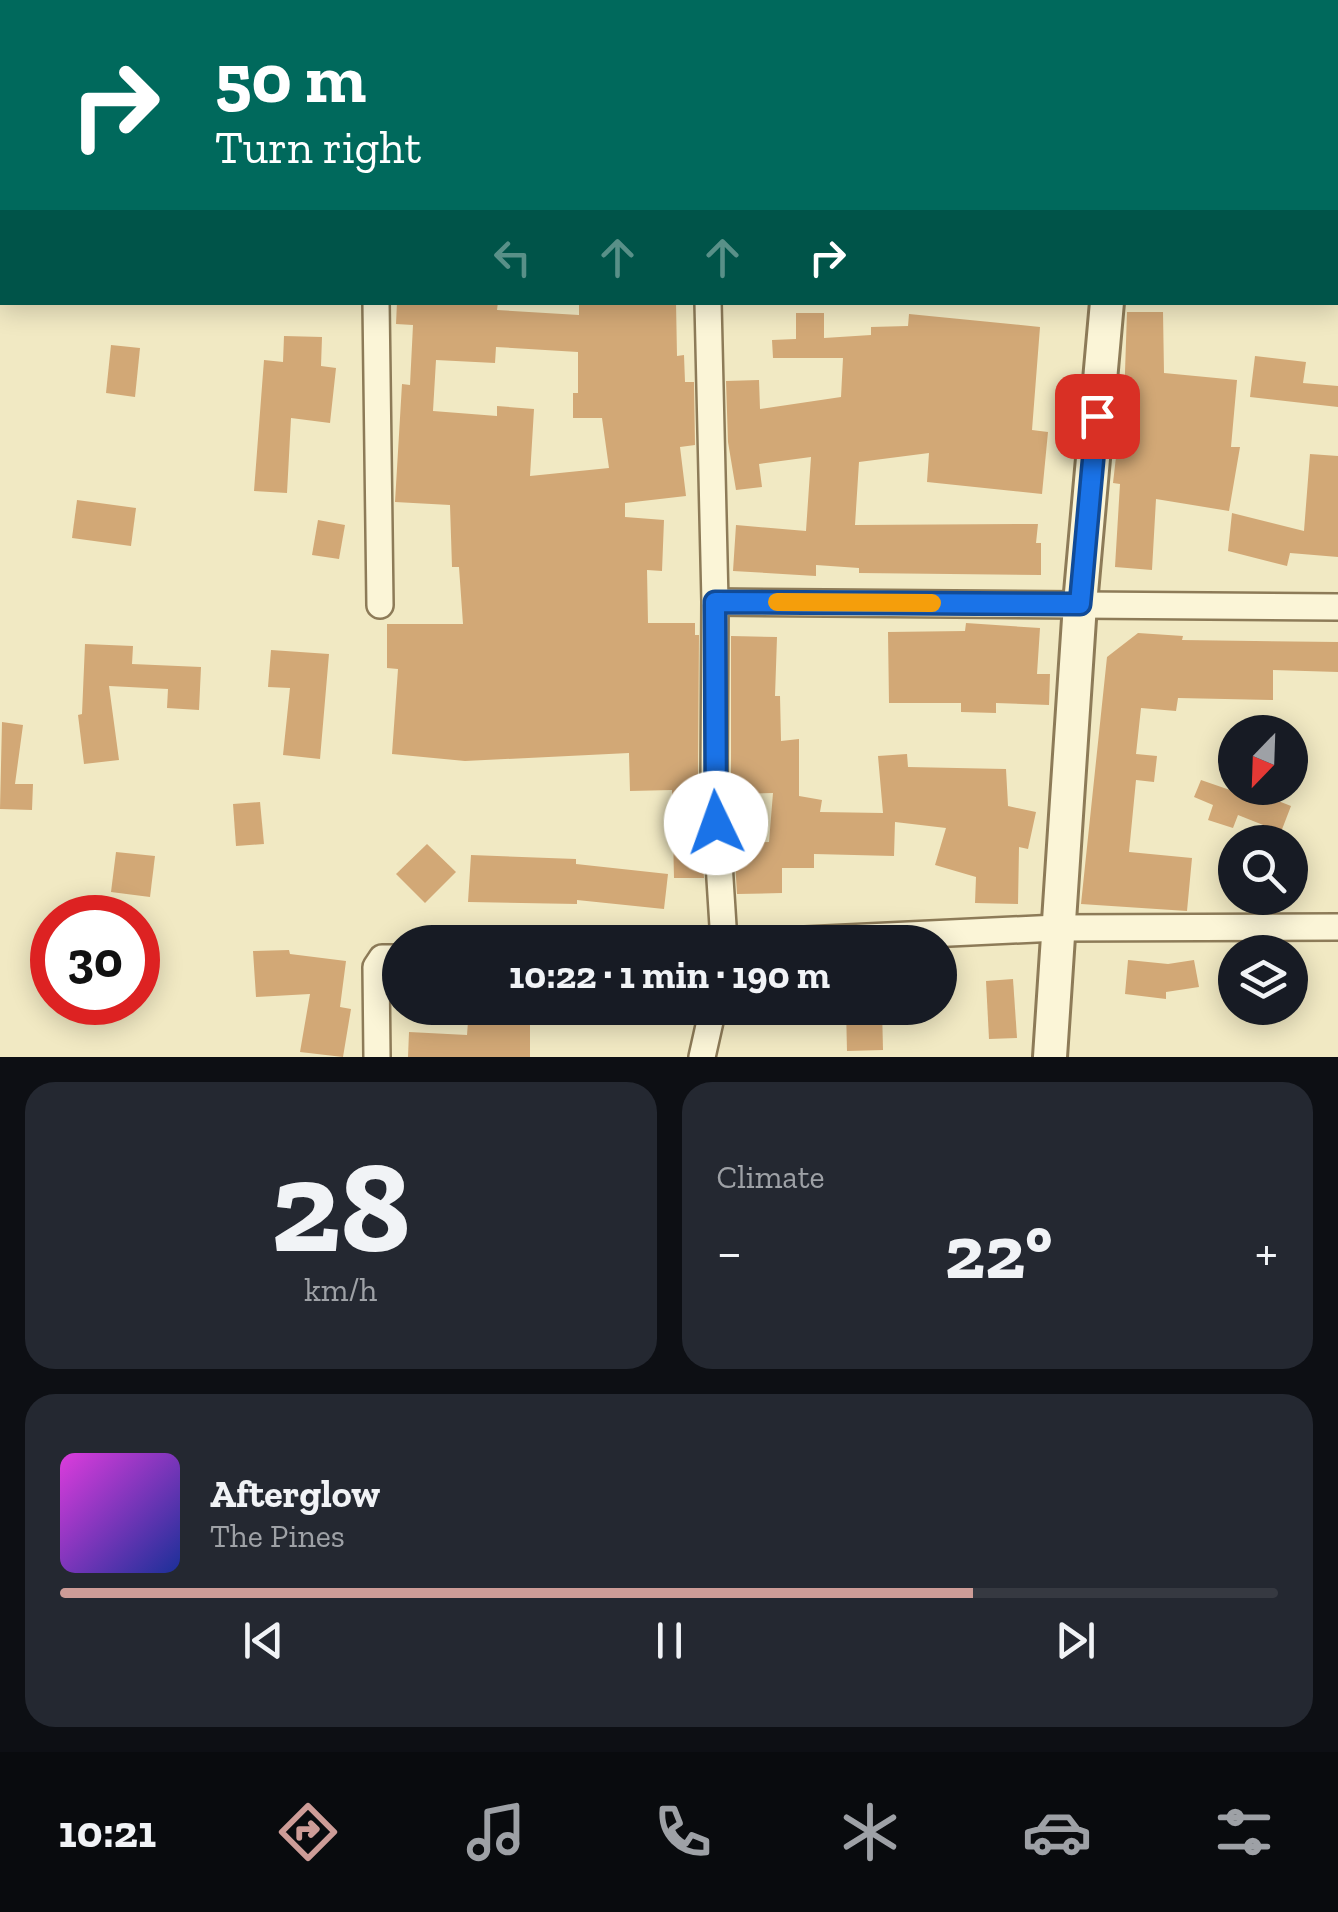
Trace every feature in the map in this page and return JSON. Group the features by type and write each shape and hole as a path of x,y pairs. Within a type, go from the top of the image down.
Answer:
{"street":[{"path":"376,305 380,604"},
{"path":"708,305 715,602 714,784 723,925"},
{"path":"1050,1057 1080,604 1107,305"},
{"path":"715,602 1338,607"},
{"path":"957,933 1057,928 1338,927"},
{"path":"377,1057 376,967 382,958"},
{"path":"702,1057 709,1025"}],"building":[{"path":"397,305 498,305 497,310 579,315 579,305 676,305 677,356 684,355 685,382 694,382 695,445 680,447 686,496 625,503 625,517 664,520 662,571 647,570 648,623 695,623 695,635 699,635 698,784 704,878 674,878 672,790 630,791 629,753 465,761 392,754 398,669 387,668 387,624 463,624 459,567 452,567 450,505 395,502 402,384 410,385 413,325 396,324","holes":["496,347 578,352 578,393 573,393 573,418 602,418 609,468 530,476 534,409 497,406 497,416 433,411 436,360 495,363"]},
{"path":"1127,312 1163,312 1164,373 1237,380 1231,447 1240,447 1229,511 1156,499 1152,570 1115,567 1120,484 1113,483 1119,431 1123,432"},
{"path":"796,313 824,313 824,338 871,335 871,327 908,326 909,314 1040,327 1032,430 1048,432 1042,494 927,482 929,453 859,462 855,525 1038,524 1036,543 1041,543 1041,575 859,573 859,568 816,565 816,576 733,571 736,525 806,531 811,457 759,464 762,487 736,490 728,442 726,381 759,380 760,409 841,397 843,358 773,358 772,340 796,339"},
{"path":"284,336 322,337 321,366 336,368 330,423 291,418 287,493 254,491 264,360 283,362"},
{"path":"111,345 140,348 135,397 106,393"},
{"path":"1255,356 1306,362 1303,383 1338,386 1338,407 1250,397"},
{"path":"1310,454 1338,456 1338,557 1290,553 1287,566 1228,551 1232,513 1304,531"},
{"path":"77,500 136,508 131,546 72,538"},
{"path":"318,520 345,525 339,559 312,555"},
{"path":"966,623 1040,628 1037,674 1050,674 1049,705 996,703 996,713 961,712 961,703 889,703 888,632 965,631"},
{"path":"1138,633 1183,636 1182,640 1338,642 1338,672 1273,670 1273,700 1178,698 1176,711 1141,708 1136,754 1157,756 1154,782 1136,780 1129,852 1192,858 1187,911 1081,904 1107,657"},
{"path":"731,636 777,637 775,696 780,696 781,741 799,739 799,796 822,800 820,812 883,813 878,756 907,754 908,767 1006,769 1008,806 1036,812 1028,849 1019,847 1018,904 975,903 976,877 935,865 946,828 895,822 894,856 814,854 814,868 782,868 782,893 737,894 734,843 769,842 773,793 731,794"},
{"path":"85,644 133,646 132,664 201,667 199,710 167,708 168,689 109,686 119,760 84,764 78,715 82,714"},
{"path":"271,650 329,654 320,759 283,755 290,688 268,687"},
{"path":"2,722 23,725 15,784 33,784 32,810 0,809"},
{"path":"1201,780 1218,786 1218,805 1291,806 1284,825 1263,825 1238,815 1234,825 1224,825 1208,820 1213,805 1194,797"},
{"path":"260,802 264,844 236,846 233,804"},
{"path":"427,844 456,872 425,903 396,874"},
{"path":"116,852 155,856 150,895 111,892"},
{"path":"471,855 576,859 576,864 668,874 664,909 577,900 577,904 468,902"},
{"path":"289,950 290,954 346,961 340,1007 351,1009 343,1057 300,1052 310,994 256,997 253,951"},
{"path":"1128,960 1168,964 1194,960 1199,987 1166,992 1166,999 1125,994"},
{"path":"1013,979 1017,1038 989,1039 986,981"},
{"path":"468,1025 530,1025 530,1057 408,1057 409,1032 467,1035"},
{"path":"846,1025 882,1025 883,1050 847,1051"}],"slow traffic":[{"path":"777,602 932,603"}],"route":[{"path":"716,823 715,602 1080,604 1097,416"}]}
